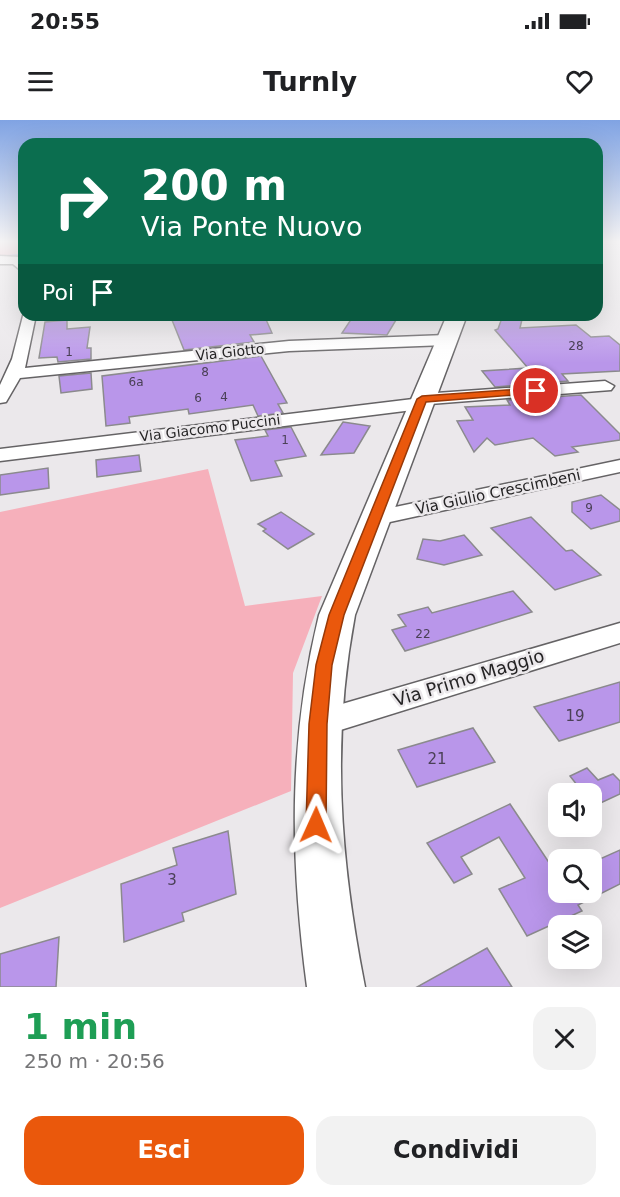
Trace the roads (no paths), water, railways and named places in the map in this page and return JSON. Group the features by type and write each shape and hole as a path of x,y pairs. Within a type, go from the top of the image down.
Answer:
{"main road":[{"path":"336,987 326,934 316,825 318,724 324,665 337,615 451,328"}],"street":[{"path":"0,398 22,355 27,321"},
{"name":"Via Giotto","path":"14,374 451,328"},
{"name":"Via Giacomo Puccini","path":"0,455 422,402 605,386"},
{"name":"Via Giulio Crescimbeni","path":"376,518 620,466"},
{"name":"Via Primo Maggio","path":"318,724 620,633"}]}
